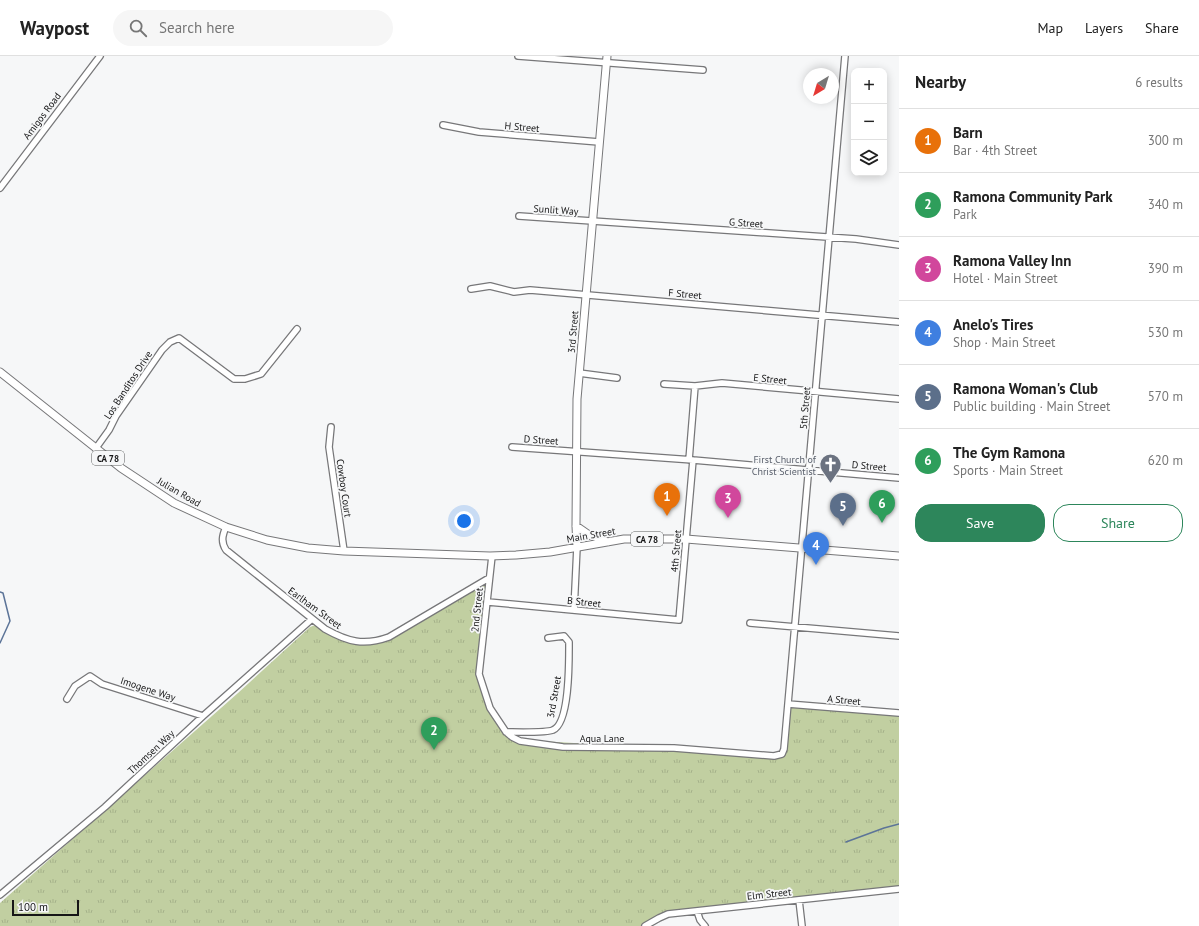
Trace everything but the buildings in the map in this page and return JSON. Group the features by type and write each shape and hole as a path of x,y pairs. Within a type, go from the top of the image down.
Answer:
{"main road":[{"name":"3rd Street","path":"577,547 577,399 606,60"},
{"name":"Julian Road","path":"0,372 133,476 174,503 226,527 267,540 308,548 382,553"},
{"path":"576,526 589,535 608,542"},
{"name":"Main Street","path":"382,553 492,556 550,552 624,539 686,539 899,556"}],"street":[{"name":"Amigos Road","path":"0,188 100,56"},
{"path":"518,56 606,60 703,70"},
{"name":"5th Street","path":"774,756 782,754 784,749 845,56"},
{"name":"H Street","path":"443,125 479,132 599,142"},
{"name":"Sunlit Way","path":"519,216 592,221"},
{"name":"G Street","path":"592,221 856,239 899,245"},
{"name":"F Street","path":"471,289 490,286 514,292 530,290 899,322"},
{"name":"Los Banditos Drive","path":"96,448 110,430 116,416 162,350 170,342 179,338 206,356 234,379 245,379 261,374 297,329"},
{"path":"579,373 617,378"},
{"name":"E Street","path":"664,384 695,386 722,383 815,393 899,399"},
{"name":"4th Street","path":"679,620 686,539 695,386"},
{"name":"Cowboy Court","path":"330,426 329,447 344,551"},
{"name":"D Street","path":"512,447 691,460 899,478"},
{"name":"Earlham Street","path":"226,527 222,537 223,545 226,550 325,629 338,636 354,641 371,642 389,637 489,578"},
{"name":"3rd Street","path":"574,610 577,547"},
{"name":"2nd Street","path":"479,666 488,602 492,556"},
{"name":"B Street","path":"488,602 679,620"},
{"name":"Thomsen Way","path":"0,895 105,807 203,716 312,619"},
{"path":"750,623 899,636"},
{"name":"3rd Street","path":"506,732 552,731 562,720 568,684 569,642 564,636 548,638"},
{"name":"Aqua Lane","path":"479,666 478,674 490,708 506,732 520,741 563,747 674,748 774,756"},
{"name":"Imogene Way","path":"67,699 75,686 90,676 102,684 203,716"},
{"name":"A Street","path":"788,704 899,713"},
{"name":"Elm Street","path":"645,926 668,914 899,888"},
{"path":"799,900 802,926"},
{"path":"698,911 700,920 705,926"}],"green space":[{"path":"490,575 479,666 487,703 508,734 522,740 780,755 788,704 899,714 899,890 667,915 644,926 0,926 0,903 238,693 310,627 318,624 351,640 381,640"}],"waterway":[{"path":"0,592 3,593 10,621 0,643"},
{"path":"846,842 899,824"}],"place":[{"name":"First Church of Christ Scientist","path":"831,484"},
{"name":"Barn","path":"667,516"},
{"name":"Ramona Valley Inn","path":"728,518"},
{"name":"The Gym Ramona","path":"882,523"},
{"name":"Ramona Woman's Club","path":"843,526"},
{"name":"Anelo's Tires","path":"816,565"},
{"name":"Ramona Community Park","path":"434,750"}]}
